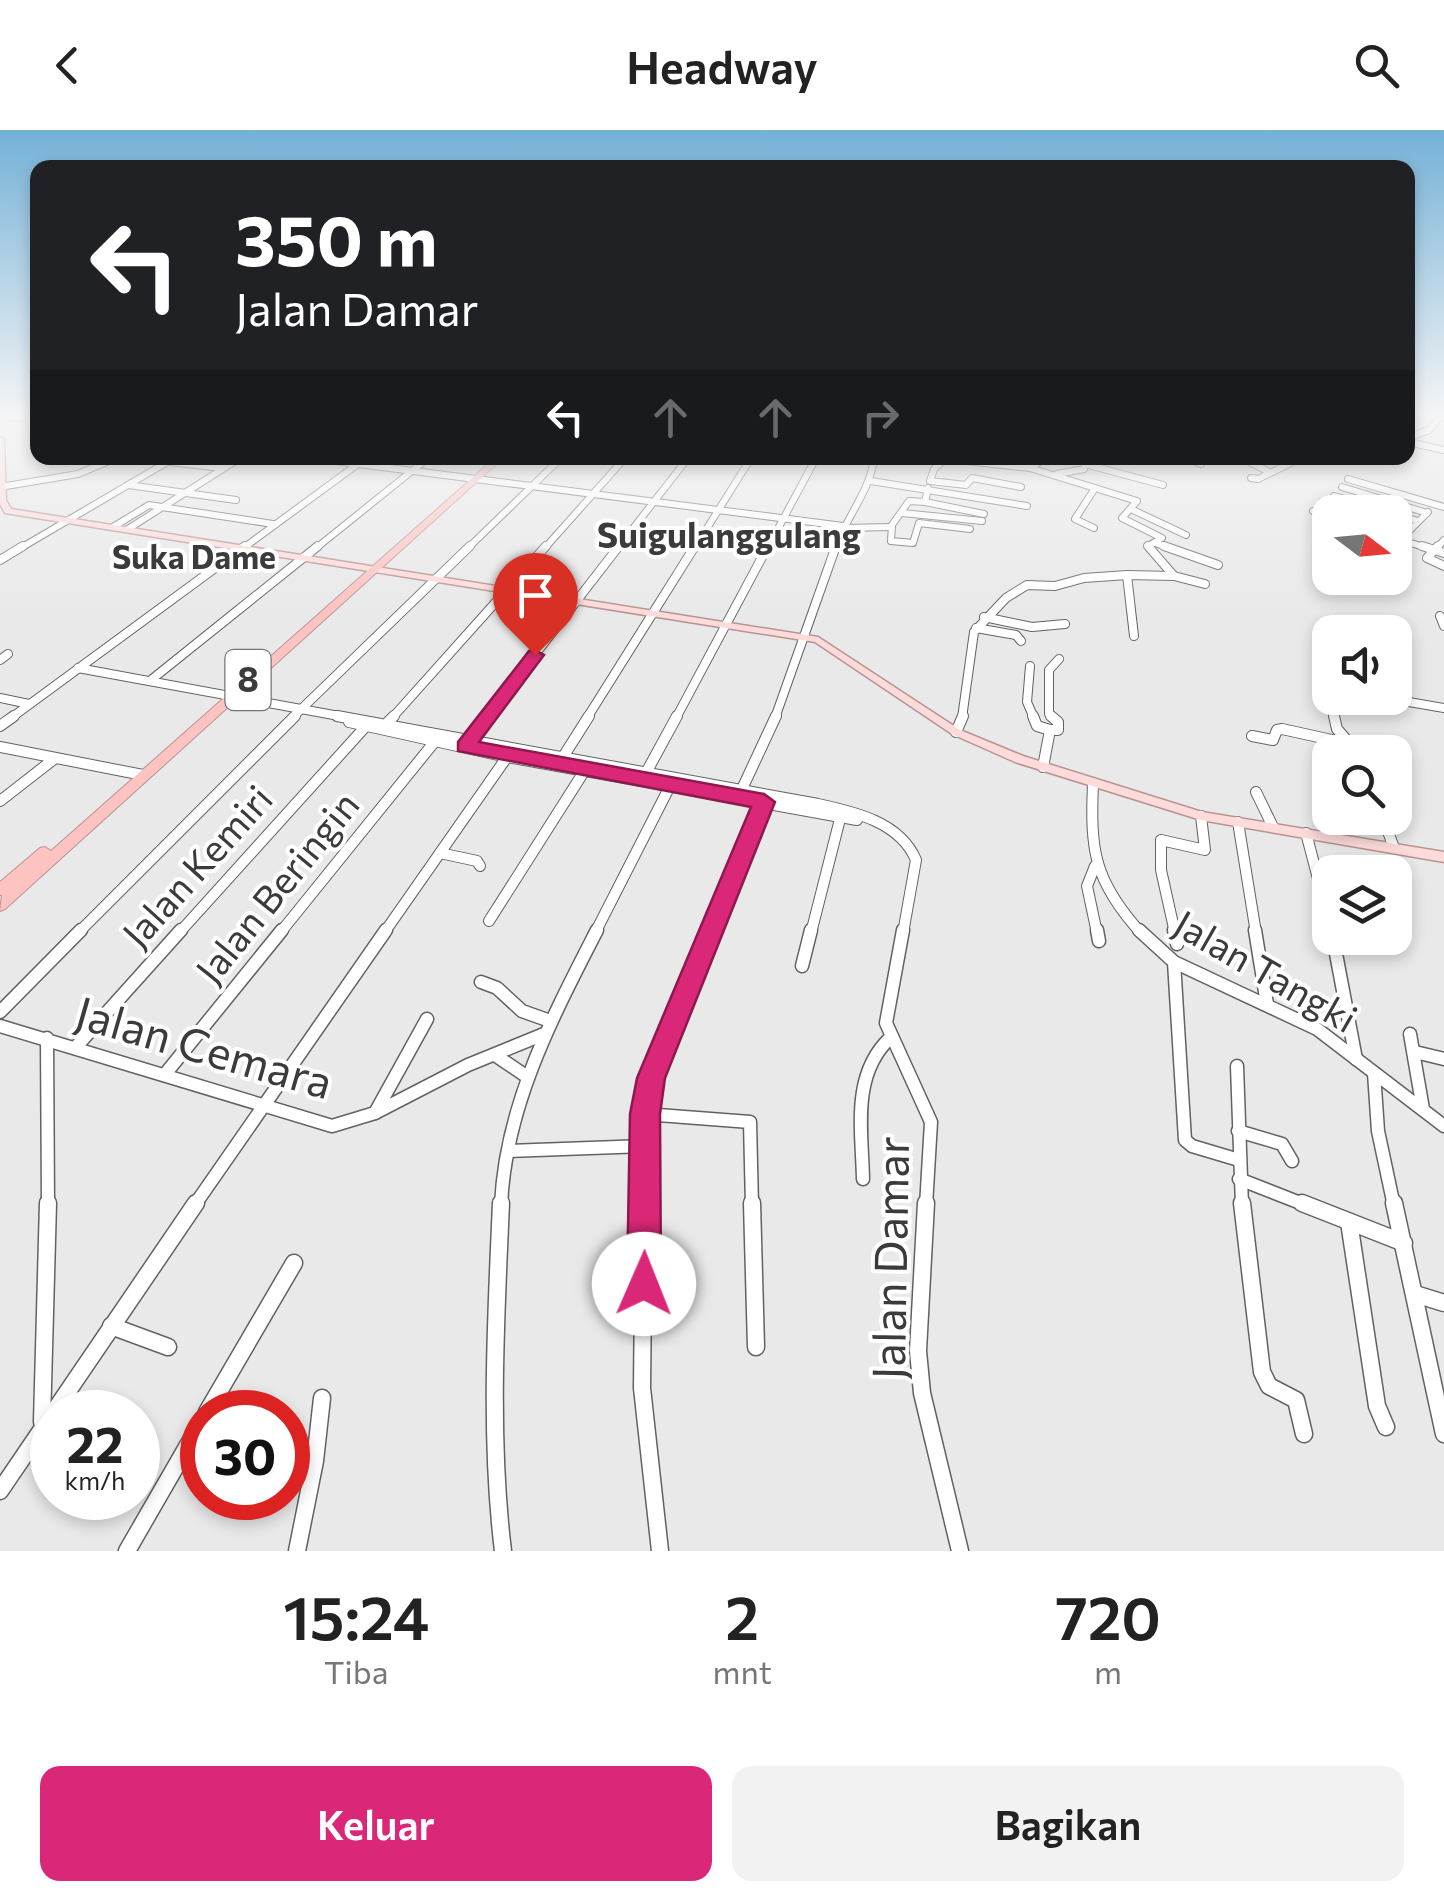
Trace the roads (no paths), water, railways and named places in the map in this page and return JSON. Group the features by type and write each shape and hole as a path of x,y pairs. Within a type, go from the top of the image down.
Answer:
{"highway":[{"name":"8","path":"0,904 224,694 470,480"},
{"name":"8","path":"0,890 139,774"}],"main road":[{"path":"1,487 4,512 243,546 804,636 833,648 956,732 1043,767 1201,816 1444,856"}],"street":[{"path":"1,487 40,480"},
{"path":"0,560 135,480"},
{"path":"128,529 204,480"},
{"path":"0,726 334,480"},
{"path":"151,680 399,480"},
{"path":"482,480 843,527 891,526"},
{"path":"0,1012 303,709 539,480"},
{"path":"388,722 606,480"},
{"path":"468,742 670,480"},
{"path":"563,757 736,480"},
{"path":"647,771 803,480"},
{"path":"930,480 966,486 970,480"},
{"path":"991,480 1022,484 1015,497"},
{"path":"1070,480 1138,502 1122,518 1162,538 1148,546 1174,576"},
{"path":"1094,528 1075,518 1096,480"},
{"path":"1148,480 1163,485"},
{"path":"1356,480 1440,506"},
{"path":"742,789 779,710 843,527 871,481 1027,506"},
{"path":"127,485 236,500"},
{"path":"1120,496 1132,485"},
{"path":"1342,487 1427,513"},
{"path":"925,502 928,488"},
{"path":"185,511 209,496"},
{"path":"902,514 983,517 909,501 891,526 891,542 910,544 919,523 970,529"},
{"path":"1412,529 1440,506"},
{"path":"113,527 144,507 273,524"},
{"path":"1133,510 1186,535"},
{"path":"1412,519 1418,521"},
{"path":"1444,540 1439,552 1427,558 1444,566"},
{"path":"1155,543 1218,565"},
{"path":"1412,543 1439,552"},
{"path":"1127,575 1134,636"},
{"path":"956,732 966,710 976,628 1026,586 1055,586 1081,578 1127,575 1174,576 1205,584"},
{"path":"537,592 550,577"},
{"path":"1440,616 1444,626"},
{"path":"984,618 1032,627 1065,624"},
{"path":"976,628 1018,635 1021,641"},
{"path":"1030,666 1028,710 1037,726 1058,730 1057,721 1048,714 1049,670 1059,658"},
{"name":"Jalan Damar","path":"78,668 388,722 436,740 468,742 507,757 842,814"},
{"path":"0,698 29,704"},
{"path":"1412,702 1444,708"},
{"name":"Jalan Damar","path":"303,709 366,726 742,789 868,820 913,847 916,860 886,1023 932,1122 918,1351 922,1393 960,1551"},
{"name":"Jalan Kemiri","path":"74,1048 366,726"},
{"path":"1252,736 1273,740 1277,730 1282,729 1312,737"},
{"path":"1043,767 1050,730"},
{"name":"Jalan Beringin","path":"166,1073 436,740"},
{"path":"0,746 139,774"},
{"path":"66,1390 507,757"},
{"path":"0,801 54,759"},
{"path":"489,920 585,770"},
{"name":"Jalan Tangki","path":"1093,784 1091,836 1096,866 1103,883 1154,948 1174,962 1317,1030 1444,1126"},
{"path":"503,1551 498,1510 497,1304 502,1186 508,1152 526,1076 547,1028 670,786"},
{"path":"1256,792 1272,828"},
{"path":"660,1551 642,1388 645,1114 651,1078 764,802"},
{"path":"802,966 842,814"},
{"path":"1177,944 1161,870 1161,840 1205,850 1201,816"},
{"path":"1238,822 1267,1004"},
{"path":"1306,834 1312,856"},
{"path":"1390,835 1394,848"},
{"path":"440,853 477,861 480,866"},
{"path":"1096,866 1087,886 1100,942"},
{"path":"1337,955 1356,1060"},
{"path":"1174,962 1185,1140 1192,1146 1239,1160"},
{"path":"481,982 497,988 547,1028"},
{"path":"375,1113 427,1019"},
{"name":"Jalan Cemara","path":"0,1026 351,1130 375,1113 547,1028"},
{"path":"1410,1034 1423,1110"},
{"path":"43,1390 49,1149 47,1038"},
{"path":"863,1179 864,1080 872,1053 890,1038"},
{"path":"1415,1052 1444,1059"},
{"path":"495,1055 526,1076"},
{"path":"1237,1066 1239,1179 1263,1379 1296,1400 1304,1434"},
{"path":"1374,1074 1378,1131 1444,1434"},
{"path":"645,1114 750,1122 756,1346"},
{"path":"1238,1131 1282,1144 1292,1161"},
{"path":"508,1152 645,1146"},
{"path":"1239,1179 1404,1243"},
{"path":"1349,1222 1377,1406 1386,1427"},
{"path":"221,1390 294,1263"},
{"path":"1415,1294 1444,1302"},
{"path":"111,1326 168,1347"},
{"path":"297,1551 315,1461 322,1398"},
{"path":"0,1491 30,1443"},
{"path":"127,1551 180,1459"}],"district":[{"name":"Suigulanggulang","path":"729,536"},
{"name":"Suka Dame","path":"194,558"}]}
